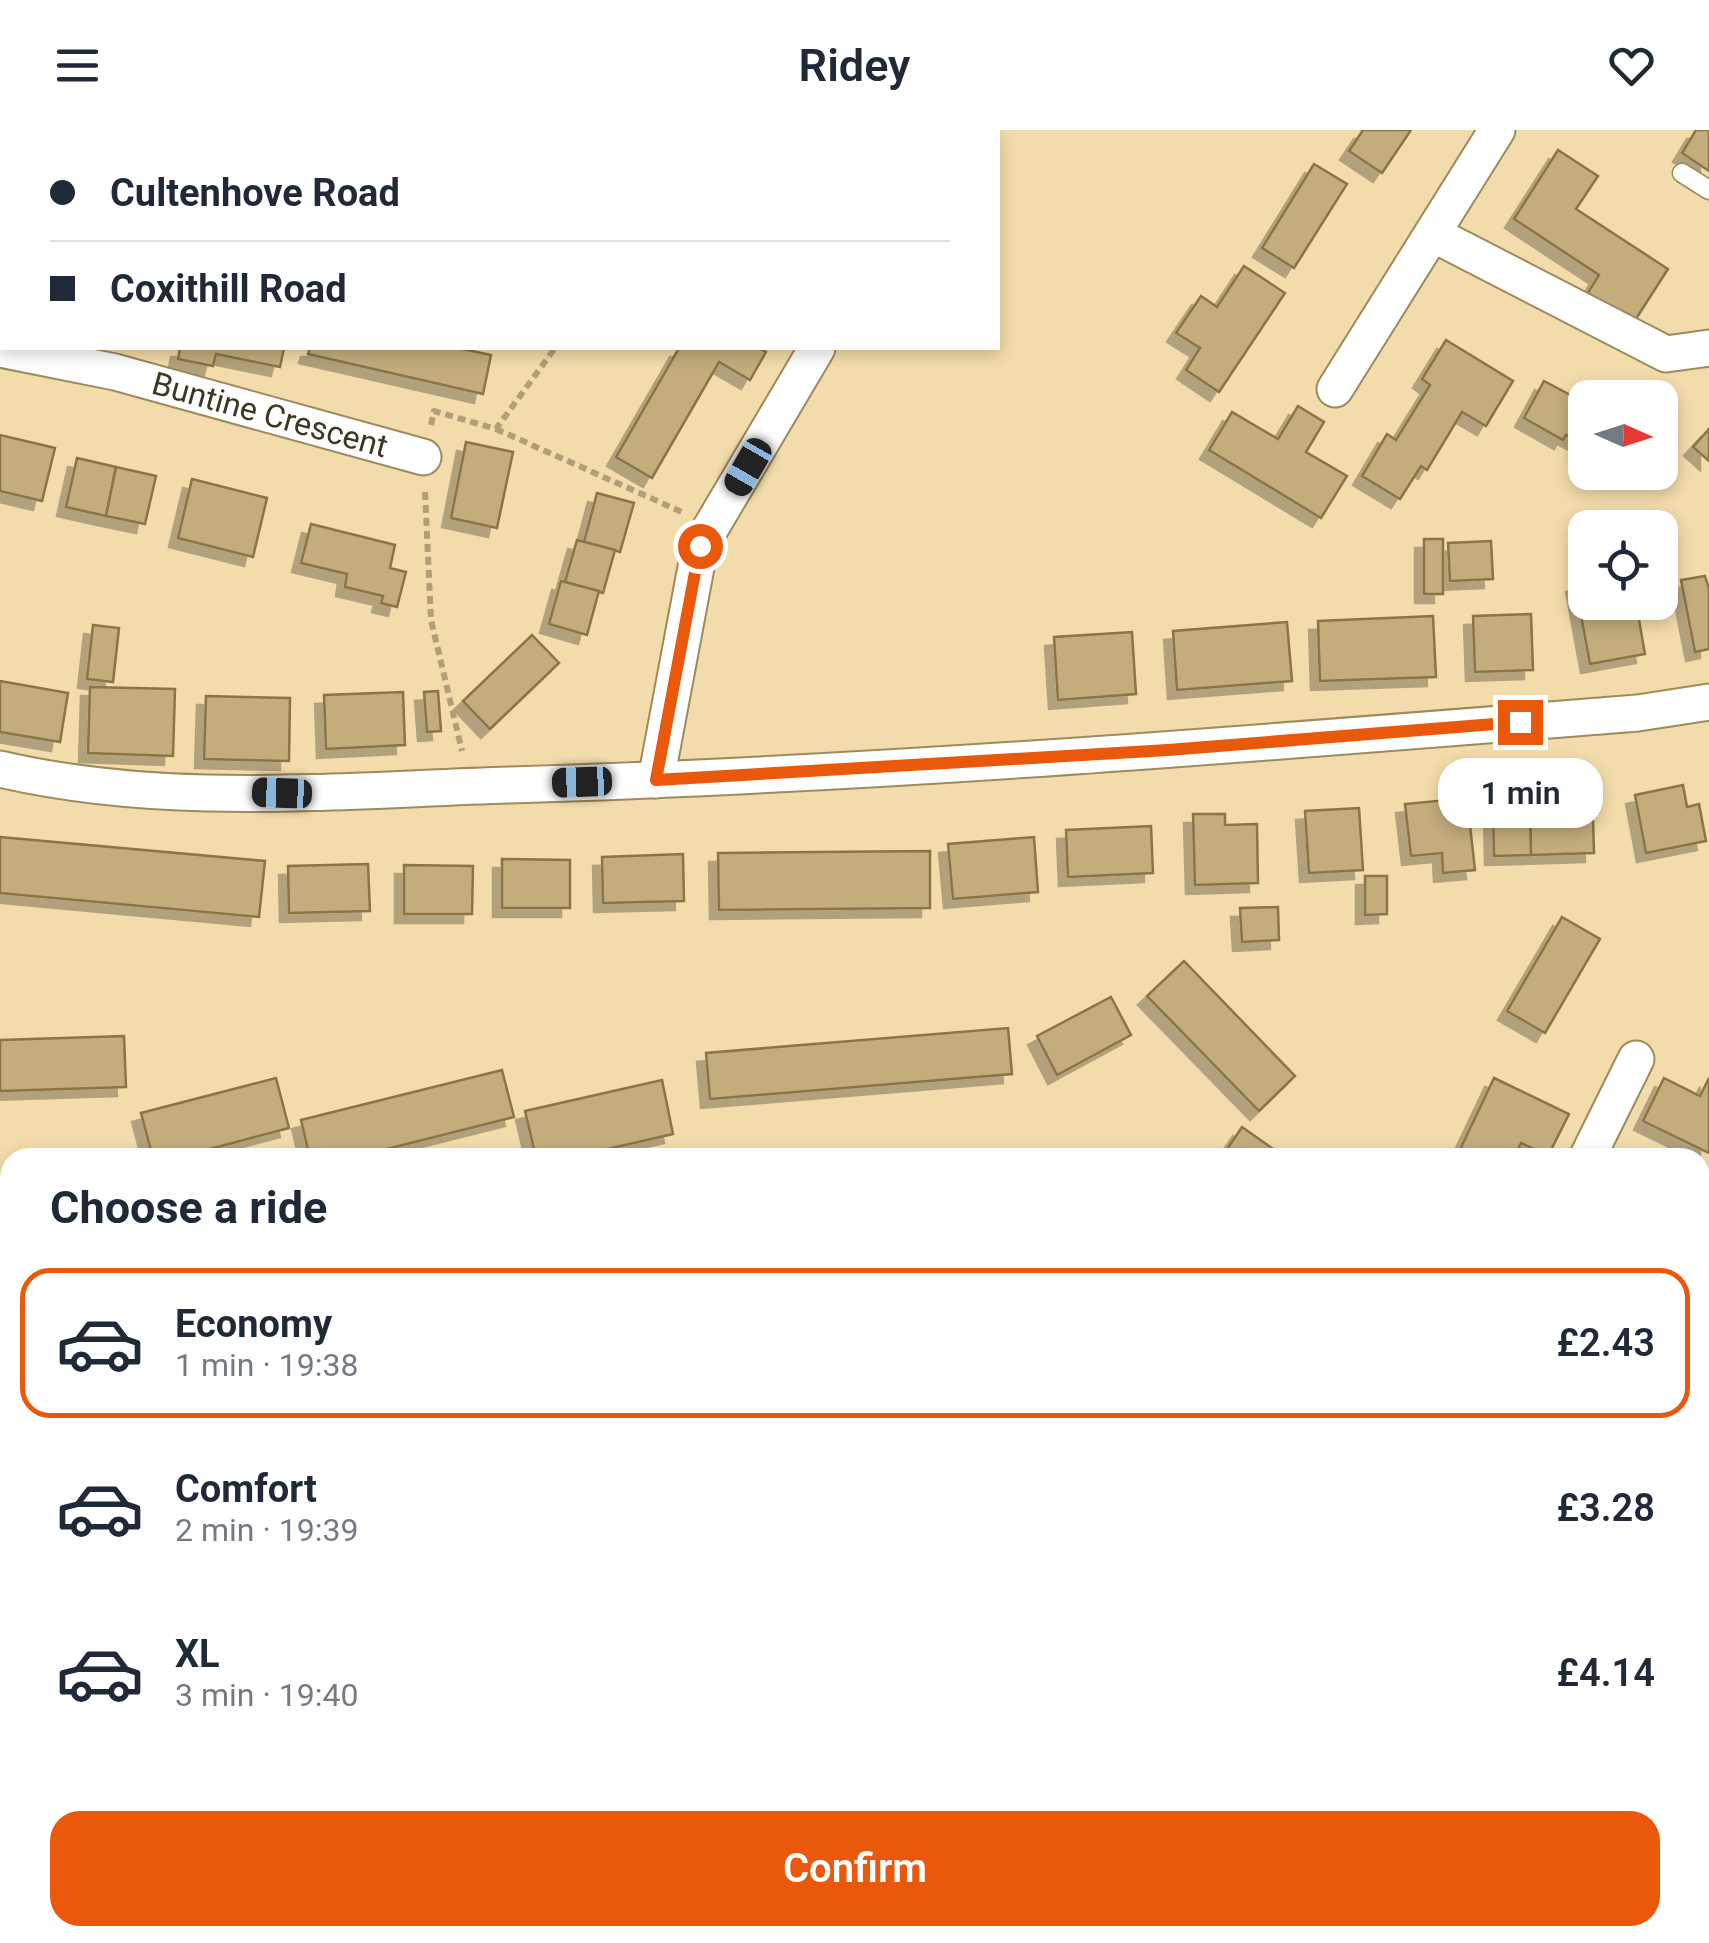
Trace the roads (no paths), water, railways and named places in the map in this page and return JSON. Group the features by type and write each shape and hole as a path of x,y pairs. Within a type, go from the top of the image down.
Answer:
{"street":[{"path":"1335,389 1497,130"},
{"path":"1435,234 1666,354 1709,348"},
{"name":"Buntine Crescent","path":"11,350 118,360 423,458"},
{"path":"656,780 700,546 816,350"},
{"path":"0,769 142,790 317,794 656,780 1168,750 1638,713 1709,702"},
{"path":"1599,1148 1636,1059"}],"lane":[{"path":"1682,173 1709,190"}]}
